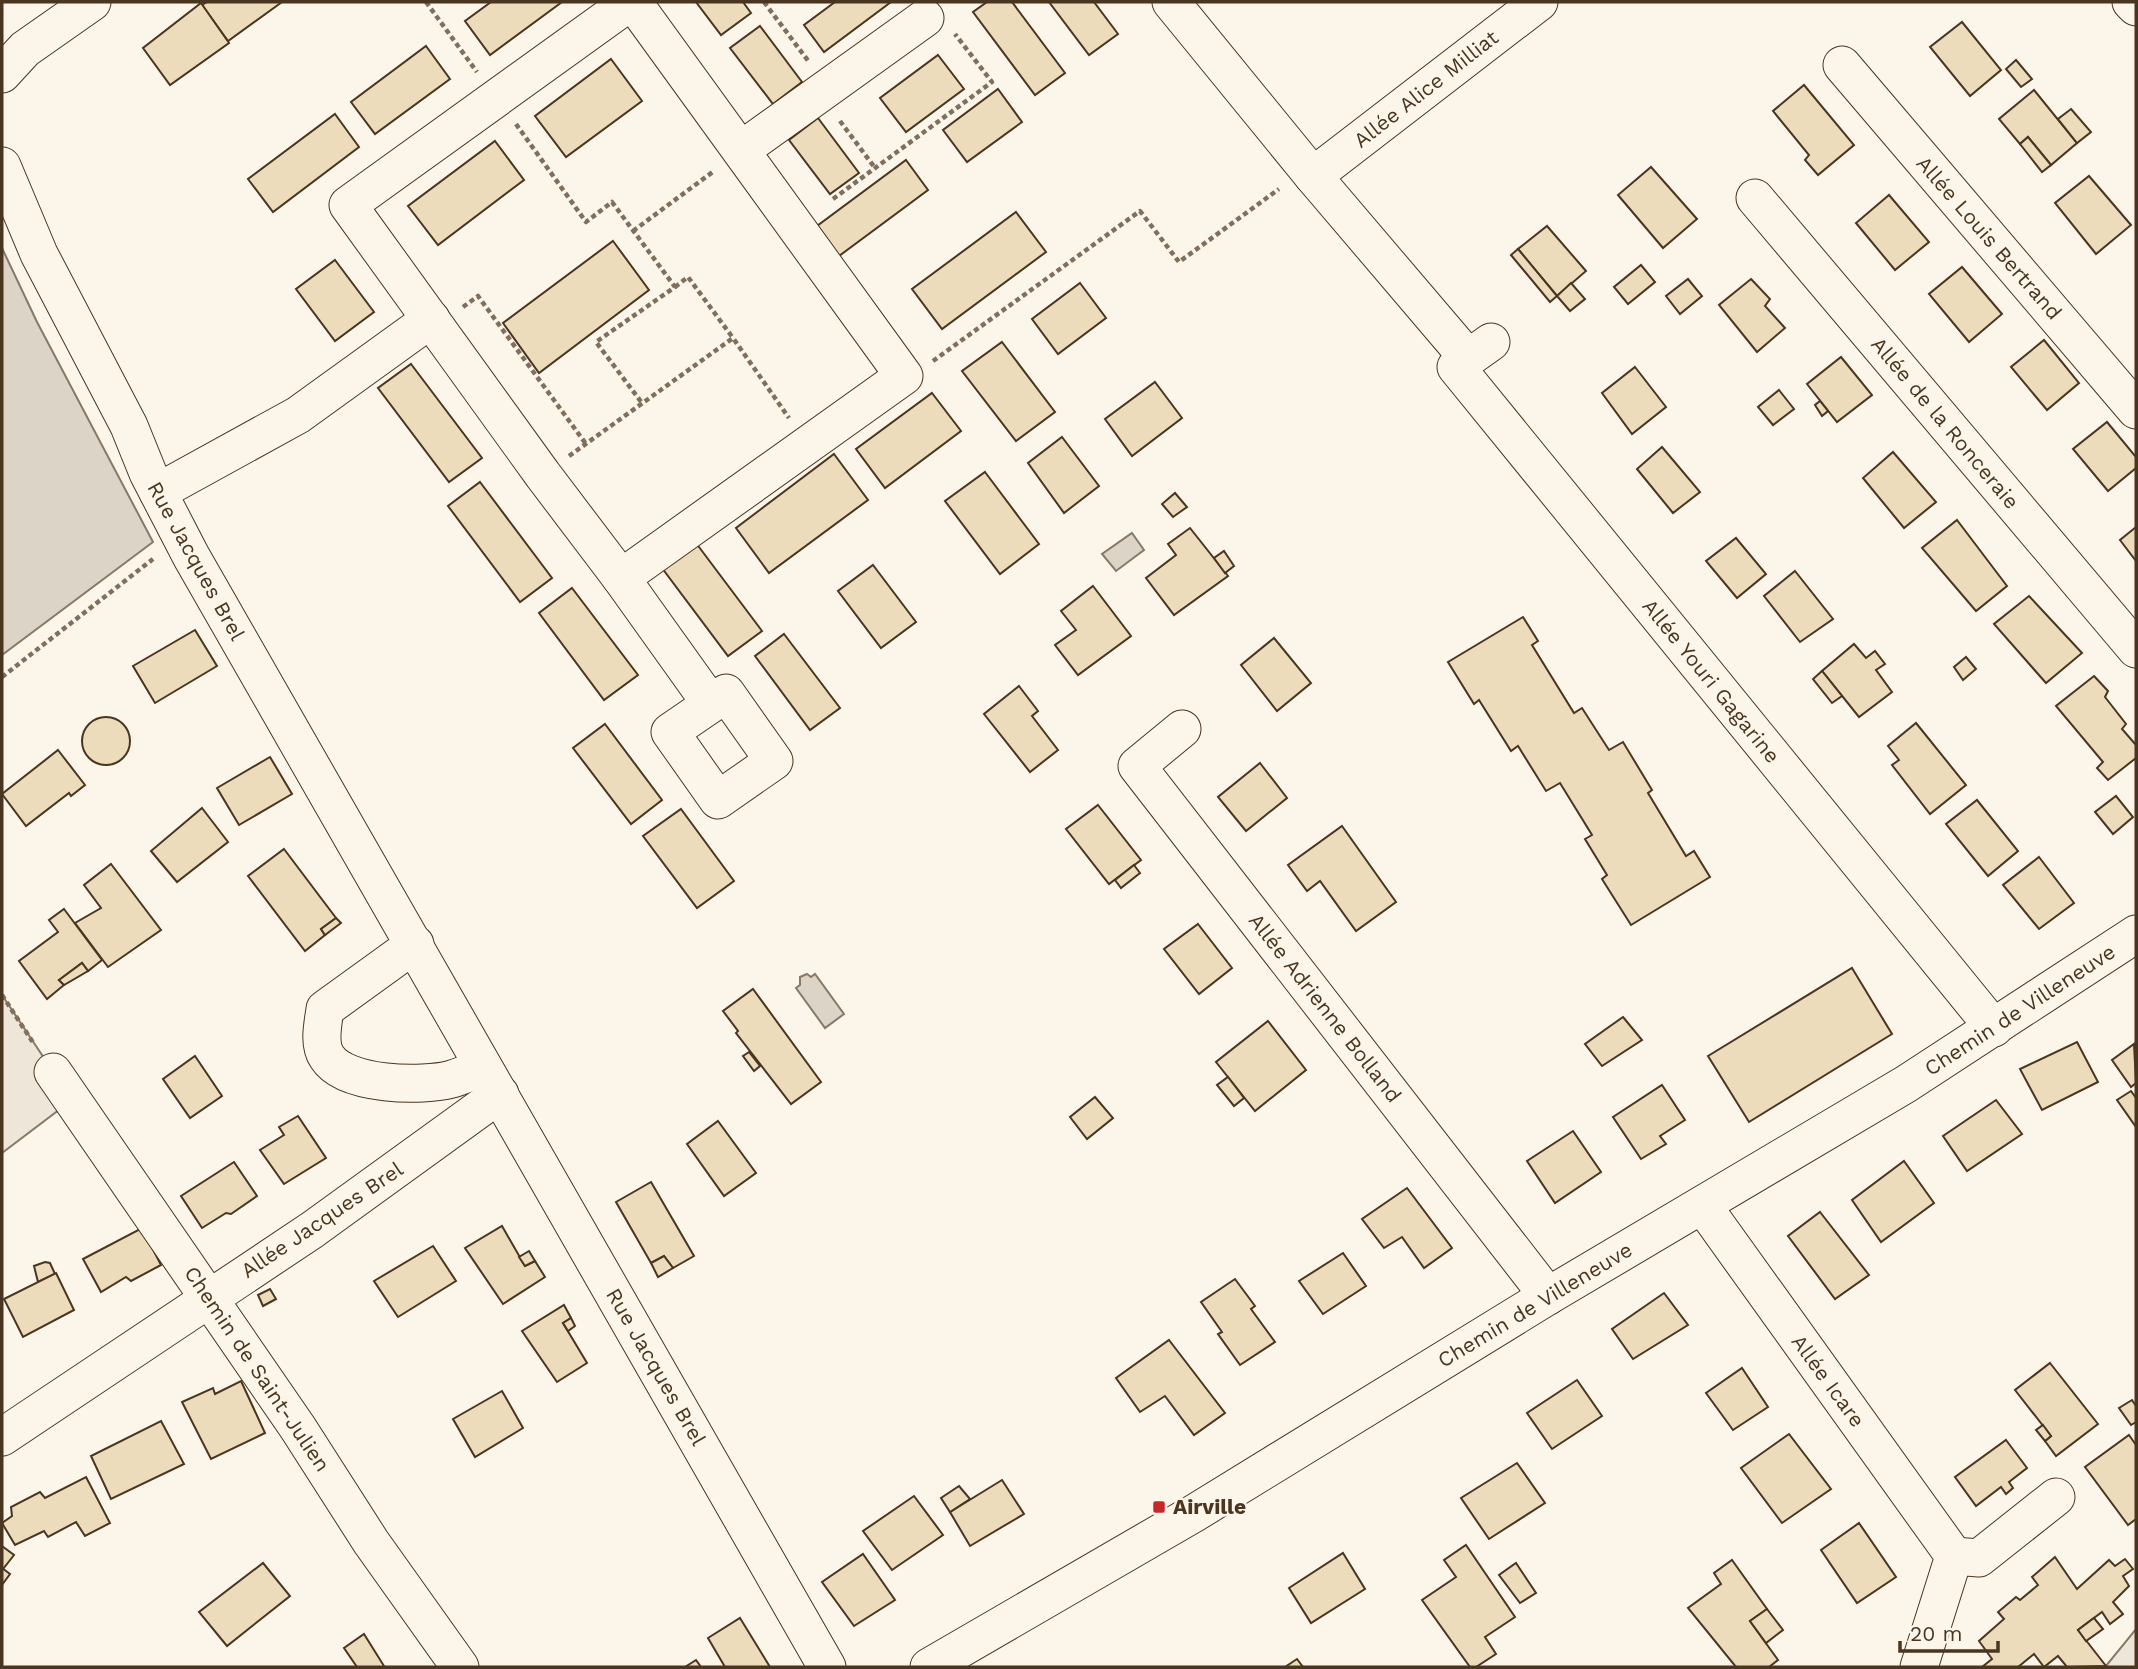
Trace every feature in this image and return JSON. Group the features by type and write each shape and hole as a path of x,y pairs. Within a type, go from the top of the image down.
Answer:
{"street":[{"path":"2,74 25,49 92,2"},
{"path":"621,578 904,376 632,2 348,205 710,704"},
{"path":"1171,2 1310,172"},
{"name":"Allée Alice Milliat","path":"1310,172 1539,2"},
{"path":"2131,2 2136,7"},
{"path":"741,150 925,18"},
{"name":"Allée Louis Bertrand","path":"1842,65 2136,410"},
{"name":"Rue Jacques Brel","path":"2,166 39,254 129,426 181,537 827,1667"},
{"name":"Allée Youri Gagarine","path":"1310,172 1480,350 1456,367 1994,1028"},
{"name":"Allée de la Ronceraie","path":"1755,198 2136,649"},
{"path":"158,492 298,415 433,322"},
{"name":"Allée Adrienne Bolland","path":"1182,730 1137,766 1548,1296"},
{"name":"Chemin de Villeneuve","path":"929,1667 1194,1514 1548,1296 1703,1206 1994,1028 2136,934"},
{"path":"415,944 325,1009 321,1034 326,1057 340,1070 391,1082 491,1080"},
{"name":"Chemin de Saint-Julien","path":"53,1072 298,1428 371,1542 460,1667"},
{"name":"Allée Jacques Brel","path":"2,1437 312,1230 491,1080"},
{"name":"Allée Icare","path":"1703,1206 1954,1556"},
{"path":"1919,1667 1954,1556 1979,1558 2056,1497"}],"path":[{"path":"426,2 586,222 612,202 675,287"},
{"path":"833,199 992,82 941,16 925,18"},
{"path":"633,231 741,150"},
{"path":"904,376 931,362 1140,211 1179,262 1310,172"},
{"path":"642,403 596,342 688,277 807,444"},
{"path":"433,322 478,296 586,444"},
{"path":"543,475 733,338"},
{"path":"2,677 181,537"},
{"path":"2,995 53,1072"}],"shaded area":[{"path":"2,248 37,322 153,542 2,655"},
{"path":"1132,533 1144,550 1116,571 1102,554"},
{"path":"807,974 811,977 815,974 844,1014 825,1028 796,988 800,985 800,977"},
{"path":"2,995 72,1100 2,1153"},
{"path":"2136,1629 2136,1667 2104,1667 2106,1666"}],"building":[{"path":"207,2 282,2 228,41 202,5"},
{"path":"491,2 562,2 490,55 465,21"},
{"path":"696,2 743,2 751,13 721,35"},
{"path":"835,2 891,2 824,52 804,25"},
{"path":"987,2 1012,2 1065,73 1035,95 973,12"},
{"path":"1049,2 1094,2 1118,34 1089,55"},
{"path":"201,3 229,43 170,85 143,48"},
{"path":"1962,22 2001,70 1970,96 1930,47"},
{"path":"760,26 802,82 773,104 730,48"},
{"path":"426,46 450,79 375,134 351,102"},
{"path":"938,55 964,89 906,132 880,98"},
{"path":"611,59 642,101 566,157 535,116"},
{"path":"2016,60 2032,79 2021,87 2006,69"},
{"path":"1804,85 1854,145 1818,175 1805,160 1809,155 1773,111"},
{"path":"998,89 1022,122 967,162 943,130"},
{"path":"2034,90 2077,143 2051,165 2028,137 2020,144 1999,119"},
{"path":"2071,109 2091,132 2077,143 2058,119"},
{"path":"335,114 359,147 273,212 248,179"},
{"path":"818,118 859,173 830,194 789,140"},
{"path":"2028,137 2051,165 2042,172 2020,144"},
{"path":"495,141 524,180 438,245 408,206"},
{"path":"906,160 928,190 839,256 817,226"},
{"path":"1651,167 1697,219 1663,248 1618,195"},
{"path":"2089,176 2131,225 2096,254 2055,203"},
{"path":"1889,195 1929,242 1895,270 1856,223"},
{"path":"1016,212 1046,252 942,329 912,289"},
{"path":"1547,226 1586,271 1557,296 1518,249"},
{"path":"613,241 649,290 539,373 503,323"},
{"path":"1518,249 1557,296 1550,302 1511,255"},
{"path":"335,260 374,312 335,341 296,289"},
{"path":"1641,265 1655,282 1628,304 1614,287"},
{"path":"1962,267 2002,314 1969,342 1929,294"},
{"path":"1688,279 1702,296 1680,314 1666,296"},
{"path":"1751,279 1770,299 1765,306 1785,328 1757,352 1719,305"},
{"path":"1080,283 1106,318 1058,354 1032,319"},
{"path":"1571,283 1585,299 1570,311 1557,296"},
{"path":"2044,340 2079,383 2047,410 2011,367"},
{"path":"1002,342 1055,412 1016,441 962,371"},
{"path":"1841,357 1872,395 1837,422 1807,384"},
{"path":"411,364 482,458 449,482 378,388"},
{"path":"1635,367 1666,407 1632,434 1602,393"},
{"path":"1155,382 1182,418 1132,456 1105,419"},
{"path":"1779,390 1794,409 1773,425 1758,407"},
{"path":"932,393 961,431 885,488 856,449"},
{"path":"1820,401 1828,411 1822,416 1815,405"},
{"path":"2107,422 2136,457 2136,468 2108,491 2073,449"},
{"path":"1062,437 1099,486 1064,513 1028,463"},
{"path":"1662,447 1700,492 1673,513 1637,469"},
{"path":"1893,452 1936,502 1904,528 1863,478"},
{"path":"834,454 868,500 769,573 736,528"},
{"path":"985,472 1039,544 1000,574 945,501"},
{"path":"480,482 552,578 520,602 448,506"},
{"path":"1175,493 1187,507 1173,517 1162,504"},
{"path":"1957,520 2007,586 1976,611 1922,548"},
{"path":"2136,527 2136,561 2120,540"},
{"path":"1190,528 1228,576 1174,615 1146,578 1176,555 1168,544"},
{"path":"1736,538 1766,574 1737,598 1706,561"},
{"path":"693,539 762,631 728,656 659,564"},
{"path":"1224,551 1234,566 1225,573 1214,558"},
{"path":"873,565 916,622 881,648 838,591"},
{"path":"1795,571 1833,619 1800,642 1764,596"},
{"path":"1093,586 1131,636 1078,675 1055,645 1076,630 1061,611"},
{"path":"572,588 638,675 604,700 539,613"},
{"path":"2029,596 2082,653 2046,683 1994,624"},
{"path":"1523,617 1538,641 1532,645 1574,713 1582,708 1609,750 1623,742 1652,790 1648,793 1686,856 1694,851 1710,877 1631,925 1602,879 1607,875 1585,839 1592,835 1560,783 1546,791 1518,746 1511,751 1479,700 1474,704 1448,662"},
{"path":"195,630 217,666 155,703 133,666"},
{"path":"784,634 840,708 810,730 755,656"},
{"path":"1274,638 1311,683 1277,711 1241,665"},
{"path":"1854,644 1866,658 1875,651 1885,664 1876,670 1892,692 1859,717 1822,671"},
{"path":"1966,657 1976,669 1963,680 1954,667"},
{"path":"1822,671 1842,696 1832,703 1813,679"},
{"path":"2094,676 2108,691 2105,697 2126,724 2122,729 2136,745 2136,758 2108,780 2097,768 2103,762 2056,706"},
{"path":"1019,686 1038,711 1032,716 1058,750 1030,772 984,714"},
{"path":"106,717 123,724 130,741 123,758 106,765 89,758 82,741 89,724"},
{"path":"1916,723 1966,785 1930,814 1892,765 1899,760 1888,746"},
{"path":"605,724 662,800 631,824 573,748"},
{"path":"58,750 85,785 71,796 69,793 26,826 2,794"},
{"path":"270,757 292,794 239,825 217,788"},
{"path":"1260,763 1287,798 1246,831 1218,797"},
{"path":"2116,796 2133,817 2113,834 2095,812"},
{"path":"1977,800 2018,851 1988,876 1946,824"},
{"path":"1098,805 1141,860 1109,884 1066,829"},
{"path":"202,808 228,842 177,882 151,851"},
{"path":"681,809 734,881 697,908 643,836"},
{"path":"1342,826 1396,902 1356,931 1320,881 1307,891 1288,865"},
{"path":"284,849 336,918 321,929 325,935 305,951 248,876"},
{"path":"2039,857 2074,903 2039,929 2003,885"},
{"path":"111,864 161,930 108,967 75,923 101,908 84,885"},
{"path":"1134,865 1140,873 1121,888 1115,880"},
{"path":"64,909 102,960 88,971 82,963 59,980 64,985 47,999 19,961 58,932 49,920"},
{"path":"336,918 341,923 325,935 321,929"},
{"path":"1198,924 1232,968 1199,994 1164,949"},
{"path":"82,963 88,971 64,985 59,980"},
{"path":"1852,968 1892,1034 1749,1122 1708,1056"},
{"path":"753,989 821,1082 791,1104 736,1033 738,1031 723,1011"},
{"path":"1623,1017 1642,1040 1602,1066 1585,1044"},
{"path":"1268,1021 1306,1070 1255,1111 1216,1062"},
{"path":"2077,1042 2098,1082 2042,1110 2020,1069"},
{"path":"2134,1044 2136,1083 2131,1087 2112,1060"},
{"path":"749,1052 760,1066 754,1071 743,1056"},
{"path":"195,1056 222,1096 190,1118 163,1079"},
{"path":"1228,1077 1244,1098 1234,1106 1217,1085"},
{"path":"1662,1085 1685,1120 1660,1136 1666,1144 1641,1159 1613,1117"},
{"path":"2131,1091 2136,1098 2136,1127 2117,1100"},
{"path":"1095,1097 1113,1118 1087,1139 1070,1117"},
{"path":"1996,1100 2022,1134 1967,1171 1943,1136"},
{"path":"298,1116 326,1158 284,1184 260,1150 284,1135 279,1127"},
{"path":"718,1121 756,1173 724,1196 687,1144"},
{"path":"1573,1131 1601,1172 1555,1203 1527,1161"},
{"path":"1904,1161 1934,1203 1881,1242 1852,1200"},
{"path":"234,1162 257,1196 231,1214 226,1213 202,1228 181,1196"},
{"path":"651,1182 694,1256 673,1268 664,1256 651,1263 616,1202"},
{"path":"1407,1188 1452,1248 1424,1268 1402,1237 1384,1248 1362,1219"},
{"path":"1820,1212 1869,1275 1835,1299 1788,1236"},
{"path":"502,1226 525,1266 535,1261 545,1277 503,1304 465,1248"},
{"path":"142,1228 161,1265 131,1281 126,1277 101,1292 83,1259"},
{"path":"433,1246 456,1281 398,1317 374,1281"},
{"path":"529,1251 535,1261 525,1266 519,1257"},
{"path":"1343,1253 1366,1286 1323,1314 1299,1281"},
{"path":"664,1256 673,1268 658,1277 651,1263"},
{"path":"50,1263 55,1274 38,1282 34,1266"},
{"path":"56,1273 74,1310 23,1337 4,1299"},
{"path":"1235,1279 1255,1306 1251,1309 1275,1342 1240,1365 1218,1334 1222,1332 1201,1302"},
{"path":"270,1289 276,1299 263,1306 258,1295"},
{"path":"1664,1293 1688,1325 1633,1359 1612,1329"},
{"path":"564,1305 571,1318 563,1323 587,1363 557,1382 522,1331"},
{"path":"571,1318 575,1326 568,1331 563,1323"},
{"path":"1169,1340 1225,1413 1194,1435 1165,1396 1140,1412 1116,1378"},
{"path":"2050,1363 2098,1424 2056,1456 2045,1441 2051,1436 2015,1390"},
{"path":"1742,1368 1768,1407 1733,1430 1706,1393"},
{"path":"1577,1380 1602,1416 1552,1449 1527,1413"},
{"path":"241,1381 265,1433 211,1459 182,1402 213,1388 215,1394"},
{"path":"502,1391 523,1428 475,1457 453,1419"},
{"path":"2132,1400 2136,1406 2136,1422 2131,1425 2119,1408"},
{"path":"161,1421 184,1464 111,1499 91,1456"},
{"path":"2043,1425 2051,1436 2045,1441 2036,1430"},
{"path":"1789,1434 1831,1489 1782,1523 1741,1468"},
{"path":"2129,1435 2136,1445 2136,1519 2128,1525 2085,1467"},
{"path":"2006,1440 2027,1468 2009,1482 2013,1488 2006,1494 2001,1487 1976,1506 1955,1477"},
{"path":"1517,1463 1545,1503 1489,1539 1461,1498"},
{"path":"86,1477 110,1523 85,1536 76,1522 48,1537 44,1531 15,1545 2,1523 12,1516 11,1507 40,1492 45,1498"},
{"path":"1002,1480 1024,1514 970,1546 950,1512"},
{"path":"959,1486 970,1499 950,1512 941,1498"},
{"path":"914,1496 943,1535 892,1570 863,1531"},
{"path":"1859,1523 1896,1577 1857,1603 1821,1550"},
{"path":"1466,1545 1515,1617 1485,1637 1496,1654 1476,1667 1470,1667 1422,1600 1456,1577 1444,1560"},
{"path":"2,1546 14,1555 3,1569 2,1568"},
{"path":"1343,1553 1365,1589 1311,1623 1289,1588"},
{"path":"863,1554 895,1600 854,1626 822,1582"},
{"path":"2055,1557 2077,1589 2109,1560 2115,1566 2125,1559 2133,1569 2123,1576 2129,1586 2113,1602 2123,1614 2110,1624 2102,1612 2078,1630 2106,1666 2067,1667 2058,1656 2044,1667 2034,1654 2018,1667 1982,1667 1992,1659 1979,1641 2004,1619 1998,1612 2016,1597 2020,1600 2038,1585 2032,1577"},
{"path":"1732,1560 1767,1609 1750,1621 1778,1660 1769,1667 1736,1667 1688,1608 1721,1584 1714,1573"},
{"path":"263,1563 290,1596 227,1646 199,1612"},
{"path":"1516,1563 1536,1593 1520,1603 1499,1575"},
{"path":"2,1568 10,1574 2,1585"},
{"path":"1767,1609 1783,1630 1766,1643 1750,1621"},
{"path":"740,1618 770,1667 725,1667 708,1638"},
{"path":"2094,1618 2103,1629 2086,1641 2078,1630"},
{"path":"364,1634 383,1667 357,1667 344,1648"},
{"path":"1297,1659 1303,1667 1285,1667"},
{"path":"696,1660 701,1667 685,1667"}],"place":[{"name":"Airville","path":"1159,1507"}]}
